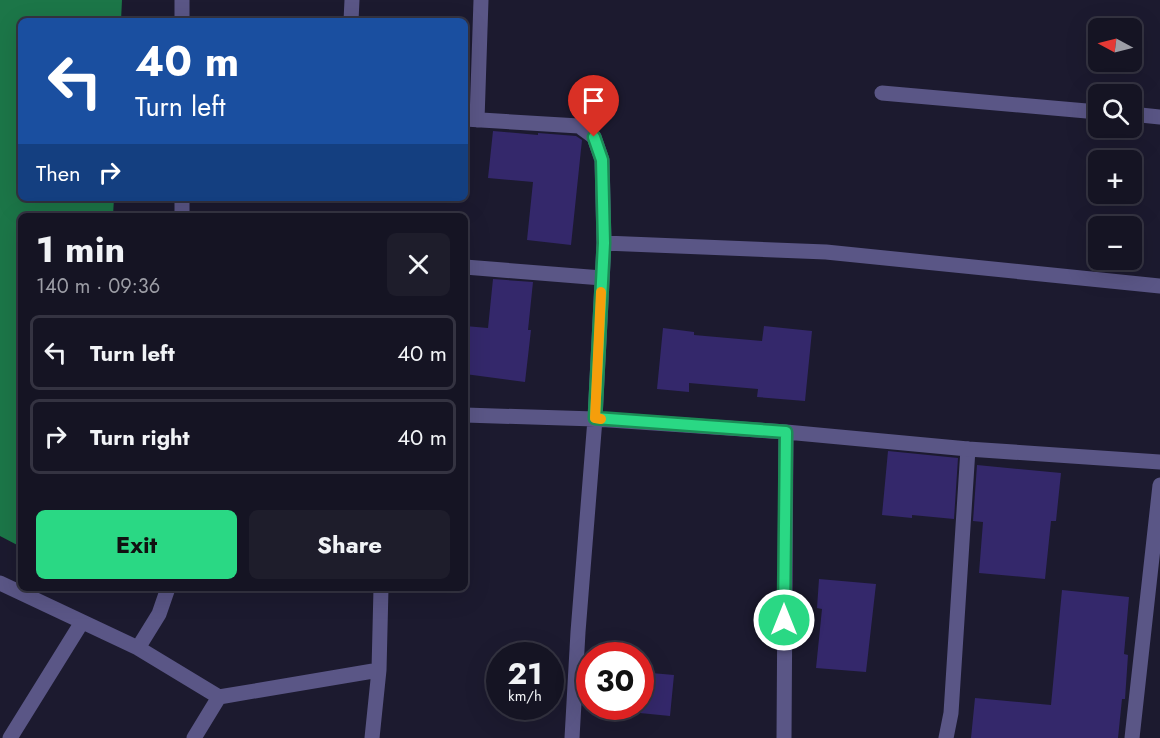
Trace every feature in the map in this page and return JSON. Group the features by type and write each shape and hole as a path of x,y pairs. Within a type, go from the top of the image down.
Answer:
{"street":[{"path":"182,0 182,18"},
{"path":"351,18 352,0"},
{"path":"481,0 471,119 579,126 594,137 602,160 604,243 595,418 572,738"},
{"path":"882,93 1088,111"},
{"path":"1142,115 1160,117"},
{"path":"604,243 826,252 1160,286"},
{"path":"468,267 602,278"},
{"path":"468,415 595,418 786,432 968,449 1160,462"},
{"path":"784,738 786,432"},
{"path":"946,738 951,713 968,449"},
{"path":"1132,738 1160,485"},
{"path":"0,583 138,648 219,697 379,670"},
{"path":"138,648 159,614 167,591"},
{"path":"372,738 379,670 381,591"},
{"path":"10,738 82,622"},
{"path":"194,738 219,697"}],"shaded area":[{"path":"0,0 122,0 121,18 18,18 18,201 114,201 113,213 18,213 18,545 0,536"}],"building":[{"path":"493,131 576,136 582,140 571,245 527,240 533,182 488,178"},
{"path":"493,279 533,282 528,330 531,330 525,382 468,374 468,326 488,328"},
{"path":"764,326 812,331 805,401 757,397 758,389 689,383 689,392 657,389 663,328 694,332 694,335 762,341"},
{"path":"888,451 958,458 954,519 882,515"},
{"path":"977,465 1061,473 1056,521 1051,521 1045,579 979,573 983,522 973,521"},
{"path":"819,579 876,584 866,672 816,668 822,609 817,608"},
{"path":"1062,590 1129,597 1124,654 1128,655 1125,699 1122,699 1118,738 971,738 975,698 1051,705"},
{"path":"654,673 674,675 670,716 654,714"}],"slow traffic":[{"path":"601,292 595,418 601,419"}],"route":[{"path":"594,137 602,160 604,243 595,418 786,432 784,620"}]}
